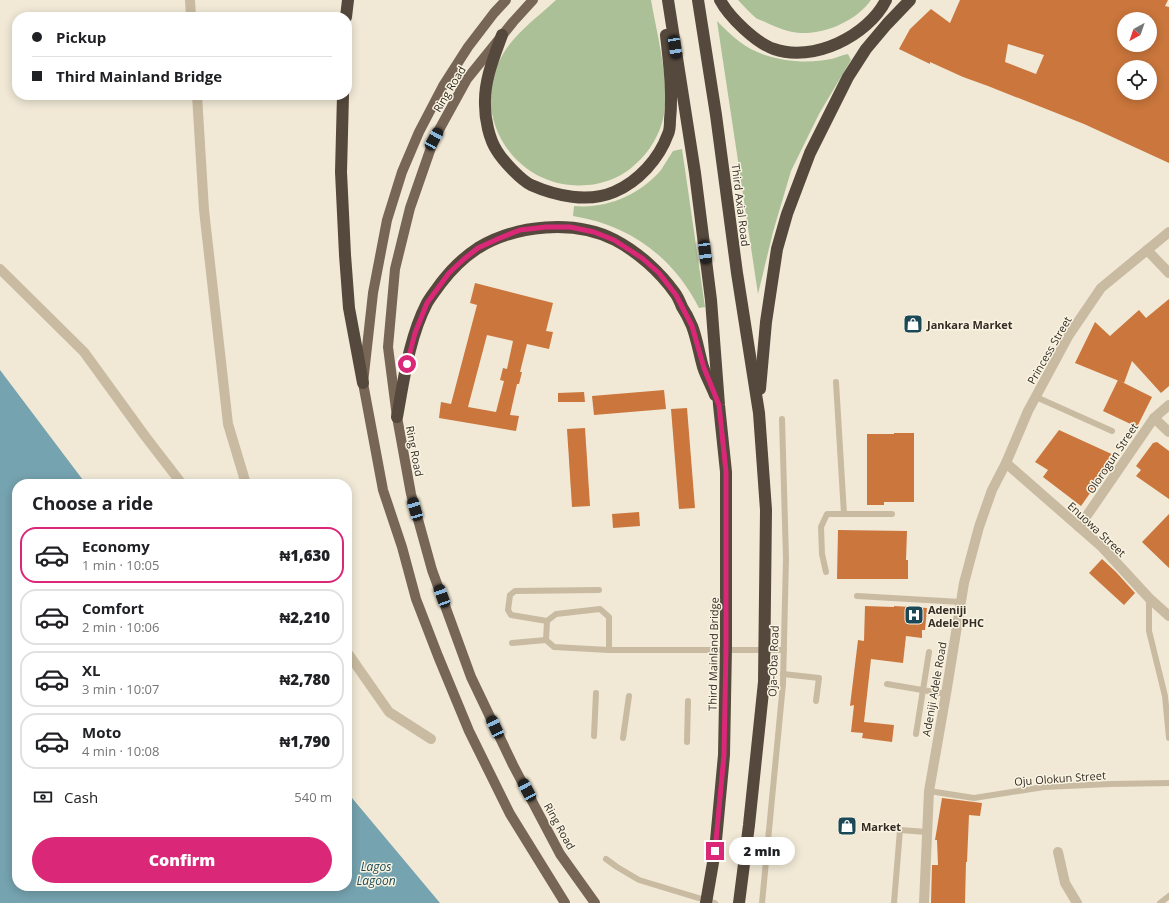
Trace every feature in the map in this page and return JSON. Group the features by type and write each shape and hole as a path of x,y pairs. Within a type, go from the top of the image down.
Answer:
{"highway":[{"path":"347,12 348,0"},
{"path":"502,35 491,65 485,92 488,129 496,150 505,164 530,184 558,195 593,197 613,192 628,184 643,172 657,157 669,133 672,103 663,0"},
{"path":"668,0 695,173 711,300 719,405"},
{"name":"Third Axial Road","path":"698,0 716,115 737,273 759,410"},
{"path":"720,0 736,22 756,39 773,49 804,53 828,47 846,40 872,20 886,0"},
{"path":"739,903 764,682 766,510 759,410 766,322 777,249 787,214 810,153 848,77 866,49 910,0"},
{"path":"343,100 341,172 345,255 349,308 363,383"},
{"path":"397,417 415,333 427,303 444,279 464,259 478,248 520,230 546,227 570,227 594,232 614,240 642,258 659,273 676,295 692,326 704,368 719,405"},
{"name":"Third Mainland Bridge","path":"706,903 715,851 724,755 726,647 726,472 719,405"}],"main road":[{"name":"Ring Road","path":"363,383 373,293 387,220 402,172 419,132 443,86 464,53 494,13 506,0"},
{"name":"Ring Road","path":"533,0 502,35 467,79 434,139 410,208 395,269 388,347 397,417 411,494 432,570 471,677 513,765 560,854 595,903"},
{"path":"363,383 384,490 402,547 416,599 438,656 469,731 510,814 565,903"}],"street":[{"path":"190,0 191,12"},
{"path":"197,100 204,210 228,424 244,479"},
{"name":"Princess Street","path":"1006,463 1028,411 1068,335 1102,288 1169,232"},
{"path":"1147,250 1169,273"},
{"path":"0,269 84,352 178,479"},
{"name":"Olorogun Street","path":"1079,528 1154,418 1169,405"},
{"path":"1154,418 1169,432"},
{"name":"Enuowa Street","path":"1006,463 1102,547 1149,598 1169,616"},
{"name":"Adeniji Adele Road","path":"924,903 929,791 964,583 979,527 992,490 1006,463"},
{"path":"352,659 389,712 431,739"},
{"path":"1058,852 1065,883 1077,903"}],"lane":[{"path":"836,382 844,514"},
{"path":"1036,397 1112,431"},
{"name":"Oja-Oba Road","path":"762,903 784,674 786,558 782,419"},
{"path":"826,572 822,554 821,527 827,514 892,514"},
{"path":"599,590 515,591 510,595 508,610 511,615 547,621 556,614 600,609 609,617 609,650"},
{"path":"857,596 961,602"},
{"path":"1149,598 1149,631 1164,696 1169,738"},
{"path":"546,640 547,621"},
{"path":"512,643 546,640 554,647 609,650 784,650"},
{"path":"916,734 929,652"},
{"path":"784,674 819,678 816,702"},
{"path":"887,684 946,694"},
{"path":"594,736 596,693"},
{"path":"623,738 629,696"},
{"path":"687,742 688,701"},
{"name":"Oju Olokun Street","path":"929,791 974,798 1044,787 1169,783"},
{"path":"894,903 900,830 927,832"},
{"path":"606,859 639,880 715,903"},
{"path":"1160,903 1169,896"}],"green space":[{"path":"556,0 651,0 660,45 664,78 665,109 662,123 653,143 645,154 630,169 610,180 599,183 588,185 562,184 540,176 520,163 505,145 495,125 491,102 493,78 503,54 514,39"},
{"path":"738,0 871,0 857,14 840,25 830,29 810,33 800,33 783,30 757,19"},
{"path":"717,21 731,35 749,48 771,57 783,60 820,61 848,54 851,60 819,114 791,171 773,232 758,294"},
{"path":"682,149 705,307 699,308 676,273 648,246 613,227 594,220 573,216 574,206 610,203 643,187 661,170 673,151"}],"water":[{"name":"Lagos Lagoon","path":"0,370 82,479 12,479 12,891 352,891 352,798 440,903 0,903"}],"building":[{"path":"960,0 1168,0 1165,6 1169,7 1169,163 1084,124 963,77 930,62 930,64 899,49 910,29 931,9 950,23","holes":["1008,44 1044,55 1036,74 1005,62"]},
{"path":"475,283 553,303 546,331 553,332 549,349 527,344 520,372 522,372 519,384 517,384 510,415 519,416 516,431 439,418 441,402 451,404 477,305 470,303","holes":["487,335 513,341 507,369 503,368 500,380 504,381 496,412 468,407"]},
{"path":"1169,299 1169,386 1161,393 1132,361 1124,383 1075,363 1095,322 1110,336 1139,310 1146,318"},
{"path":"1118,380 1152,397 1137,427 1103,411"},
{"path":"664,390 666,409 594,415 592,396"},
{"path":"584,392 585,402 558,402 558,393"},
{"path":"687,408 695,508 679,509 671,409"},
{"path":"585,428 590,506 572,507 567,429"},
{"path":"1059,430 1116,456 1081,506 1043,477 1048,470 1035,462"},
{"path":"914,433 914,502 884,502 884,505 867,505 867,434"},
{"path":"1157,442 1169,451 1169,499 1136,476 1141,470 1136,466 1153,443"},
{"path":"639,512 640,526 613,528 612,514"},
{"path":"1169,514 1169,568 1142,542"},
{"path":"838,530 907,531 906,560 908,560 908,579 837,579"},
{"path":"1102,559 1135,593 1124,605 1089,573"},
{"path":"865,606 927,608 925,630 922,630 922,638 906,636 903,663 871,659 864,722 894,725 892,742 862,738 863,733 851,732 854,705 850,706 858,640 864,641"},
{"path":"942,798 982,803 980,816 969,815 965,903 931,903 932,865 938,865 937,840 935,840"}],"place":[{"name":"Jankara Market","path":"913,324"},
{"name":"Adeniji Adele PHC","path":"914,615"},
{"name":"Market","path":"847,826"}],"route":[{"path":"407,364 415,333 427,303 435,290 449,273 478,248 520,230 546,227 570,227 594,232 614,240 642,258 659,273 676,295 692,326 704,368 719,405 726,472 726,647 724,755 715,851"}]}
